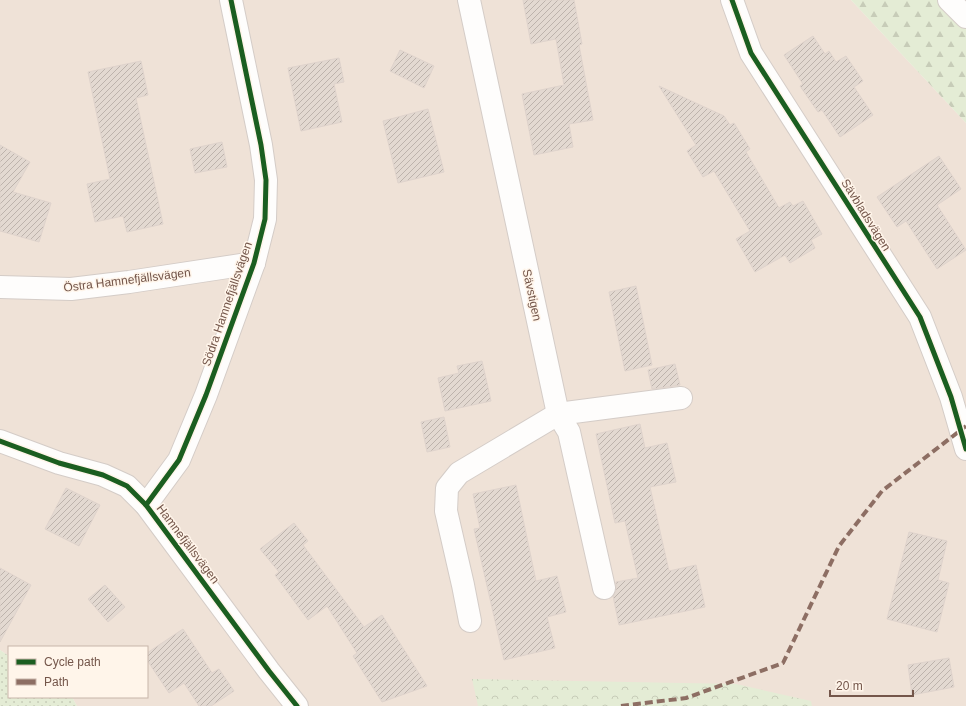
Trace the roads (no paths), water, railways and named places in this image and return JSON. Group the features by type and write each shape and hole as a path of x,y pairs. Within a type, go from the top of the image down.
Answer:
{"street":[{"name":"Södra Hamnefjällsvägen","path":"146,505 179,460 206,395 254,263 264,219 266,180 261,145 231,0"},
{"name":"Sävstigen","path":"469,0 558,414 569,432 604,588"},
{"name":"Sävbladsvägen","path":"732,0 751,53 920,317 951,397 966,449"},
{"path":"949,0 966,17"},
{"name":"Östra Hamnefjällsvägen","path":"0,287 71,289 254,263"},
{"path":"470,621 446,511 447,488 459,472 558,414 681,398"},
{"name":"Hamnefjällsvägen","path":"0,441 59,463 103,475 127,486 146,505 269,671 297,706"}]}
